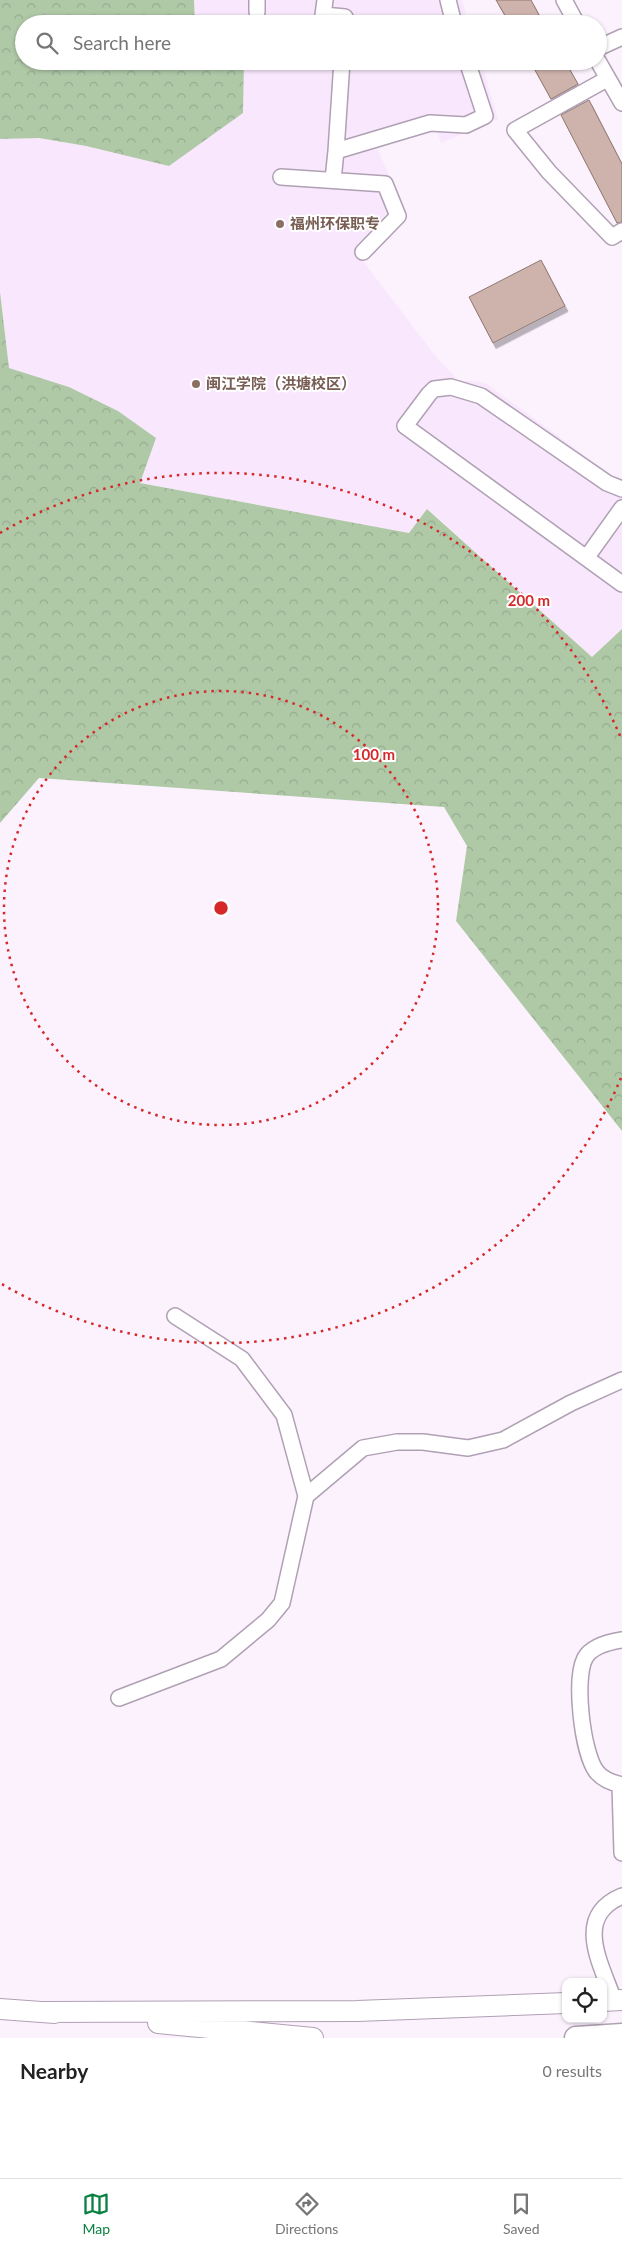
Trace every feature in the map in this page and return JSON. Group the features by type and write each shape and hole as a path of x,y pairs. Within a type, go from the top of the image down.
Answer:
{"highway":[{"path":"576,2038 622,2035"}],"main road":[{"path":"43,2012 357,2011 562,2003"},
{"path":"0,2009 313,2038"}],"street":[{"path":"323,15 325,0"},
{"path":"448,0 452,15"},
{"path":"564,0 572,15"},
{"path":"607,44 622,37"},
{"path":"333,180 341,70"},
{"path":"336,151 430,123 466,125 485,116 470,70"},
{"path":"602,70 622,103"},
{"path":"607,79 515,130 549,172 619,238"},
{"path":"281,177 385,184 398,216 363,252"},
{"path":"622,489 607,483 481,396 451,387 434,389 428,394 406,426 622,584"},
{"path":"587,557 622,508"},
{"path":"119,1698 221,1659 268,1620 282,1603 306,1496 284,1415 242,1359 175,1316"},
{"path":"306,1496 363,1448 397,1442 423,1442 468,1448 503,1440 571,1403 622,1380"},
{"path":"622,1640 606,1644 591,1651 585,1659 581,1684 584,1727 592,1763 601,1777 621,1785 622,1853"},
{"path":"613,2001 594,1944 593,1932 596,1918 614,1900 622,1896"}],"shaded area":[{"path":"194,0 462,0 466,15 195,15"},
{"path":"244,70 484,70 498,119 441,143 435,125 377,148 407,217 363,261 437,358 458,380 484,382 613,476 622,479 622,629 592,657 428,509 410,533 140,483 69,387 9,368 0,292 0,139 39,138 86,146 243,113"}],"green space":[{"path":"0,0 194,0 195,15 15,15 15,70 244,70 243,113 169,166 86,146 39,138 0,139"},
{"path":"0,292 9,368 69,387 118,411 156,438 140,483 409,533 427,509 592,657 622,629 622,1131 456,921 467,846 444,807 39,778 0,823"}],"building":[{"path":"496,0 531,0 539,15 505,15"},
{"path":"535,70 570,70 578,84 551,99"},
{"path":"589,100 622,164 622,222 617,223 561,115"},
{"path":"541,260 565,306 493,343 469,297"}],"place":[{"name":"福州环保职专","path":"280,224"},
{"name":"闽江学院（洪塘校区）","path":"196,384"}]}
